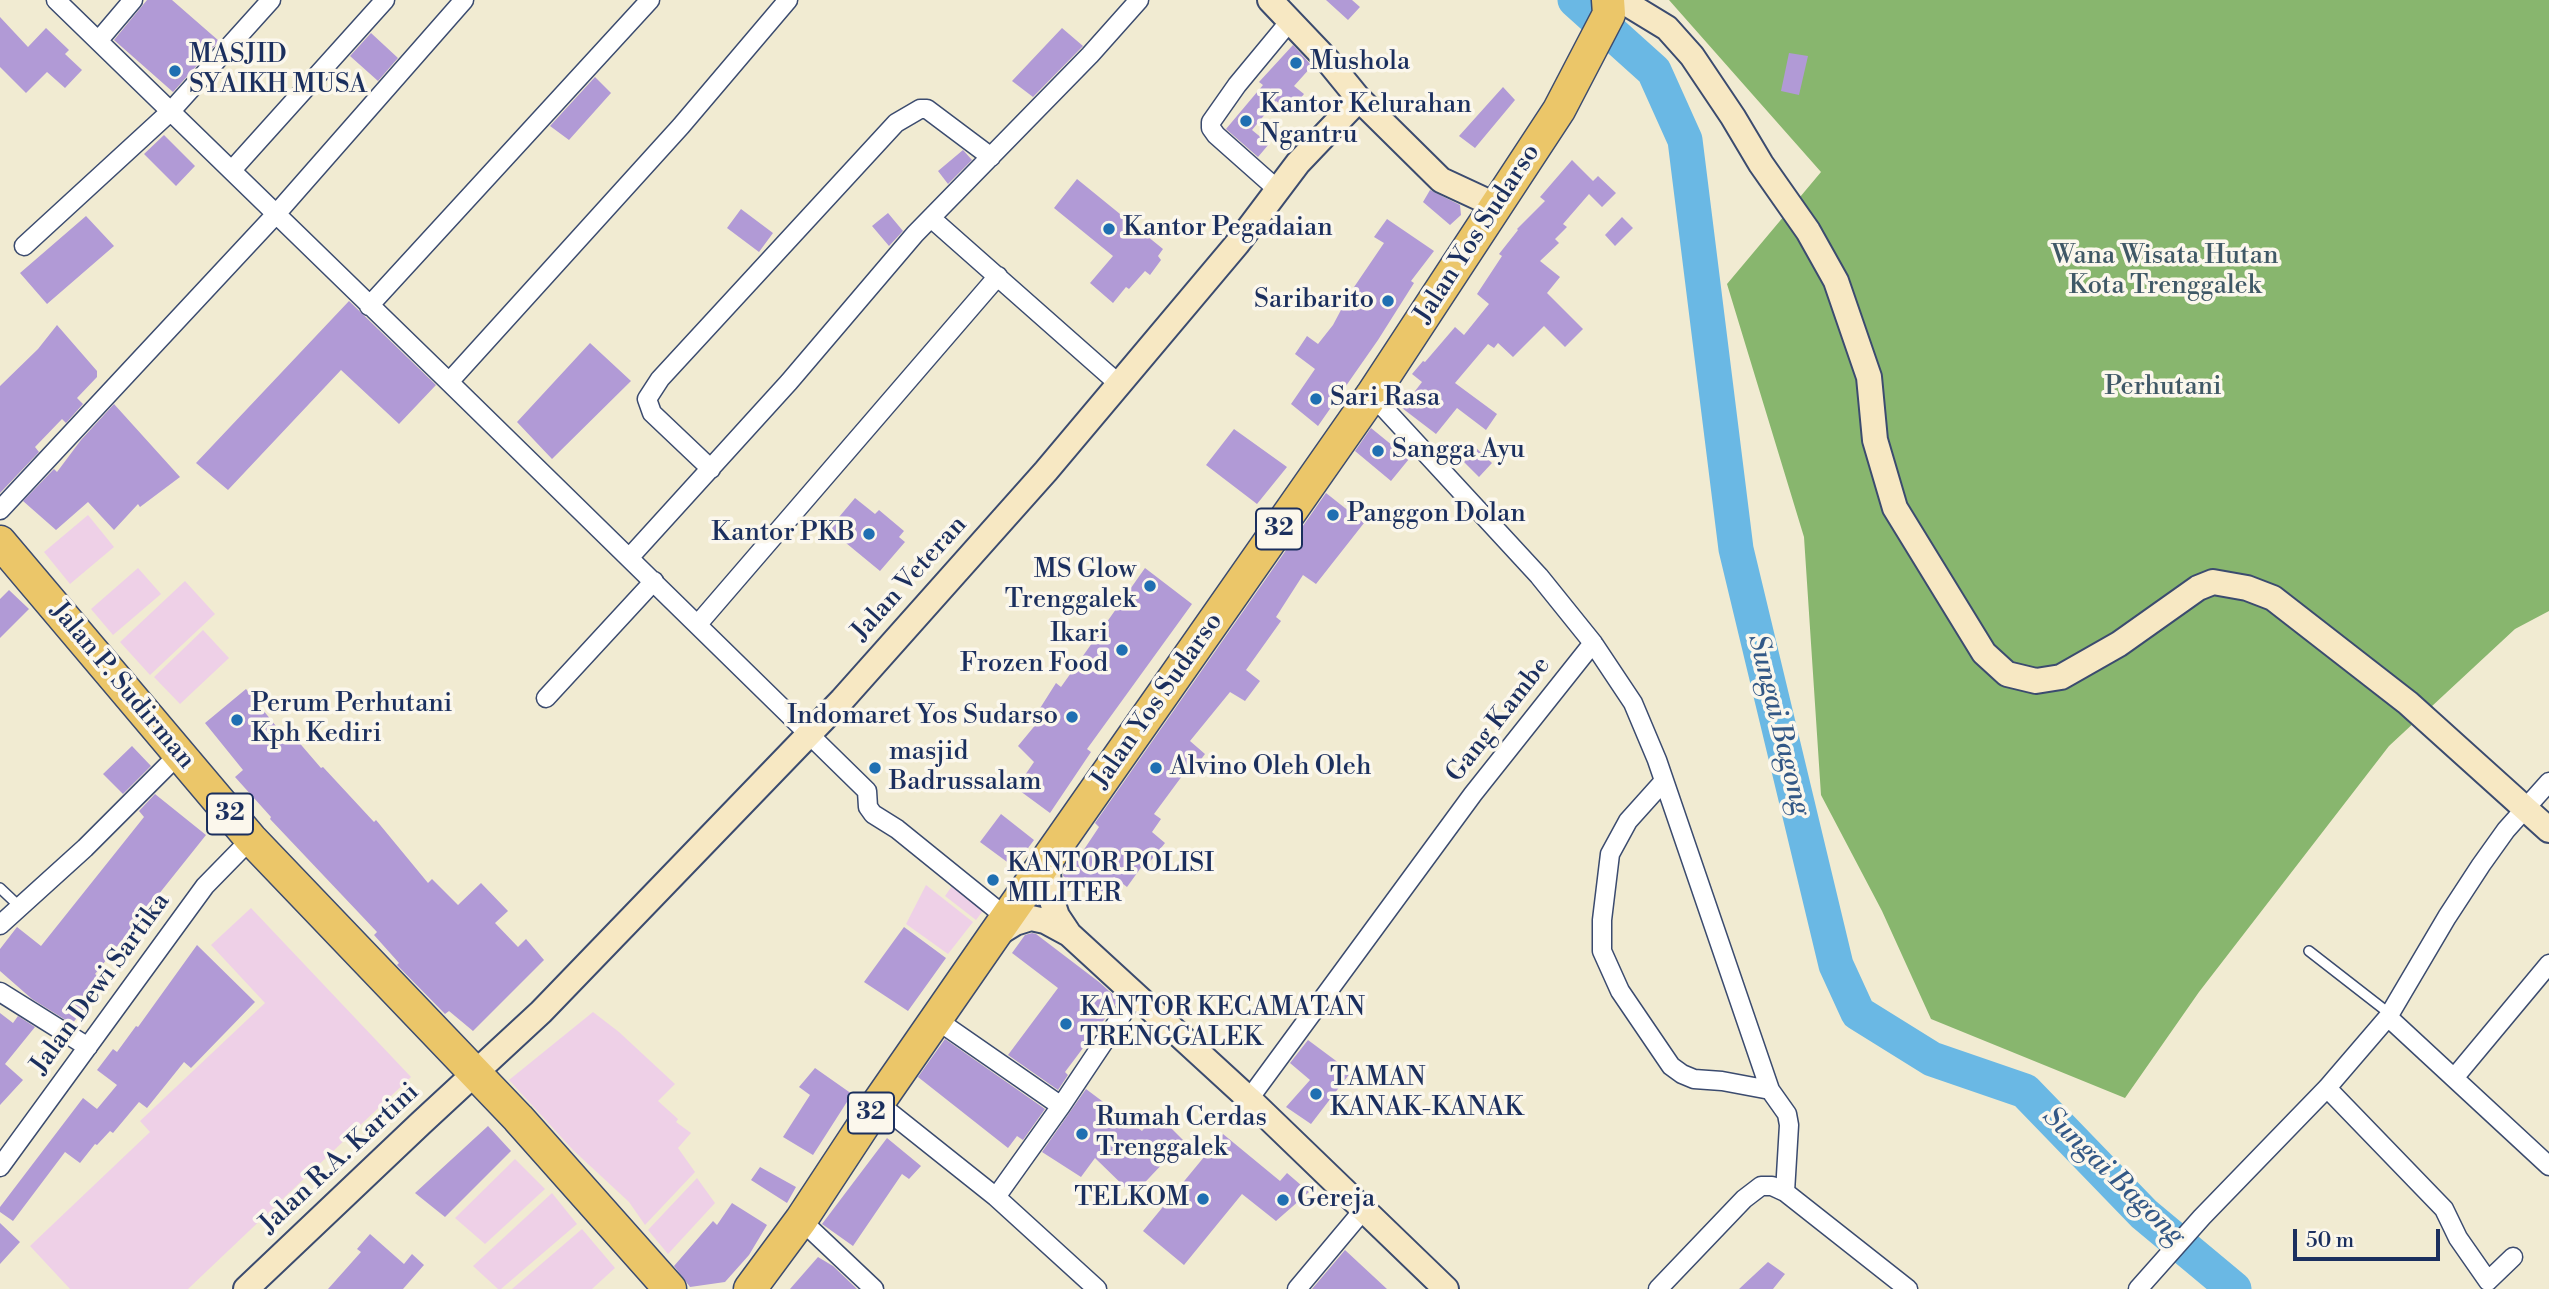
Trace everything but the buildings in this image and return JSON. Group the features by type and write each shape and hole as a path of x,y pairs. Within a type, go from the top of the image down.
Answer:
{"highway":[{"name":"Jalan Yos Sudarso","path":"750,1289 801,1220 878,1103 1372,395 1559,110 1613,5"},
{"name":"Jalan P. Sudirman","path":"0,542 251,839 476,1073"},
{"name":"32","path":"476,1073 670,1289"}],"street":[{"path":"56,0 809,733 867,791 868,807 873,814 897,829 1000,927 1031,918 1045,921 1069,934 1249,1099 1446,1289"},
{"path":"99,40 133,0"},
{"path":"24,246 171,111 271,0"},
{"path":"232,170 385,0"},
{"path":"0,510 276,213 464,0"},
{"path":"369,306 650,0"},
{"path":"449,382 681,126 788,0"},
{"path":"629,558 931,218 1090,55 1139,0"},
{"path":"1270,0 1328,61 1359,99 1441,180 1497,206"},
{"path":"1613,5 1667,29 1692,57 1808,231 1836,281 1869,377 1875,440 1895,508 1984,653 2007,674 2036,681 2061,677 2119,644 2198,588 2213,582 2247,588 2273,598 2408,703 2549,830"},
{"path":"1278,190 1216,135 1211,128 1211,122 1237,85 1290,21"},
{"name":"Jalan Veteran","path":"476,1073 541,1013 842,700 1120,385 1237,244 1298,163 1359,99"},
{"path":"711,468 652,413 647,399 660,379 896,123 920,109 927,109 991,158"},
{"path":"931,218 1120,385"},
{"path":"698,624 998,276"},
{"path":"1372,395 1539,576 1593,643 1633,703 1657,760 1770,1090 1787,1114 1789,1125 1785,1192"},
{"path":"546,698 654,581"},
{"name":"Gang Kambe","path":"1249,1099 1473,794 1593,643"},
{"path":"0,925 85,848 179,754"},
{"path":"1663,782 1628,821 1610,854 1602,920 1602,951 1620,991 1671,1066 1694,1079 1770,1090"},
{"path":"2142,1284 2202,1217 2327,1088 2389,1016 2432,940 2474,875 2506,830 2549,782"},
{"name":"Jalan Dewi Sartika","path":"0,1167 205,886 251,839"},
{"path":"1056,847 1048,869 1049,892 1057,916 1069,934"},
{"path":"2454,1078 2549,964"},
{"path":"0,992 88,1047"},
{"path":"996,1196 1061,1106 1136,994"},
{"path":"2389,1016 2549,1166"},
{"path":"937,1020 1061,1106"},
{"name":"Jalan R.A. Kartini","path":"246,1289 476,1073"},
{"path":"2327,1088 2444,1209 2458,1238 2488,1280 2513,1257"},
{"path":"878,1103 996,1196 1097,1289"},
{"path":"1658,1289 1753,1191 1761,1186 1772,1186 1785,1192 1908,1289"},
{"path":"1297,1289 1365,1209"},
{"path":"801,1220 874,1289"}],"lane":[{"path":"0,888 19,906"},
{"path":"2309,951 2389,1016"}],"shaded area":[{"path":"88,515 114,547 70,584 44,552"},
{"path":"138,568 161,594 113,635 91,609"},
{"path":"185,581 215,614 150,675 120,642"},
{"path":"203,630 229,658 180,704 154,677"},
{"path":"954,883 985,908 976,920 945,896"},
{"path":"926,885 973,922 948,954 906,924"},
{"path":"251,908 411,1077 188,1289 70,1289 30,1246 150,1132 140,1121 265,1003 211,945"},
{"path":"593,1012 619,1032 675,1084 658,1101 678,1119 676,1122 691,1133 678,1148 695,1172 645,1225 629,1202 573,1150 509,1080"},
{"path":"515,1159 545,1189 485,1244 455,1218"},
{"path":"697,1178 715,1203 668,1254 648,1230"},
{"path":"552,1193 577,1224 498,1289 473,1266"},
{"path":"582,1229 615,1268 592,1289 512,1289"}],"green space":[{"name":"Perhutani","path":"1669,0 2549,0 2549,611 2515,629 2389,746 2199,992 2125,1098 1931,1019 1882,911 1821,795 1804,537 1727,284 1821,172"}],"waterway":[{"name":"Sungai Bagong","path":"1575,0 1654,71 1685,140 1736,549 1836,965 1858,1013 1932,1059 2025,1091 2144,1214 2234,1289"}],"place":[{"name":"Mushola","path":"1296,63"},
{"name":"MASJID SYAIKH MUSA","path":"175,71"},
{"name":"Kantor Kelurahan Ngantru","path":"1246,121"},
{"name":"Kantor Pegadaian","path":"1109,229"},
{"name":"Saribarito","path":"1388,301"},
{"name":"Sari Rasa","path":"1316,399"},
{"name":"Sangga Ayu","path":"1378,451"},
{"name":"Panggon Dolan","path":"1333,515"},
{"name":"Kantor PKB","path":"869,534"},
{"name":"MS Glow Trenggalek","path":"1150,586"},
{"name":"Ikari Frozen Food","path":"1122,650"},
{"name":"Indomaret Yos Sudarso","path":"1072,717"},
{"name":"Perum Perhutani Kph Kediri","path":"237,720"},
{"name":"masjid Badrussalam","path":"875,768"},
{"name":"Alvino Oleh Oleh","path":"1156,768"},
{"name":"KANTOR POLISI MILITER","path":"993,880"},
{"name":"KANTOR KECAMATAN TRENGGALEK","path":"1066,1024"},
{"name":"TAMAN KANAK-KANAK","path":"1316,1094"},
{"name":"Rumah Cerdas Trenggalek","path":"1082,1134"},
{"name":"TELKOM","path":"1203,1199"},
{"name":"Gereja","path":"1283,1200"}],"park label":[{"name":"Wana Wisata Hutan Kota Trenggalek","path":"2165,272"}]}
